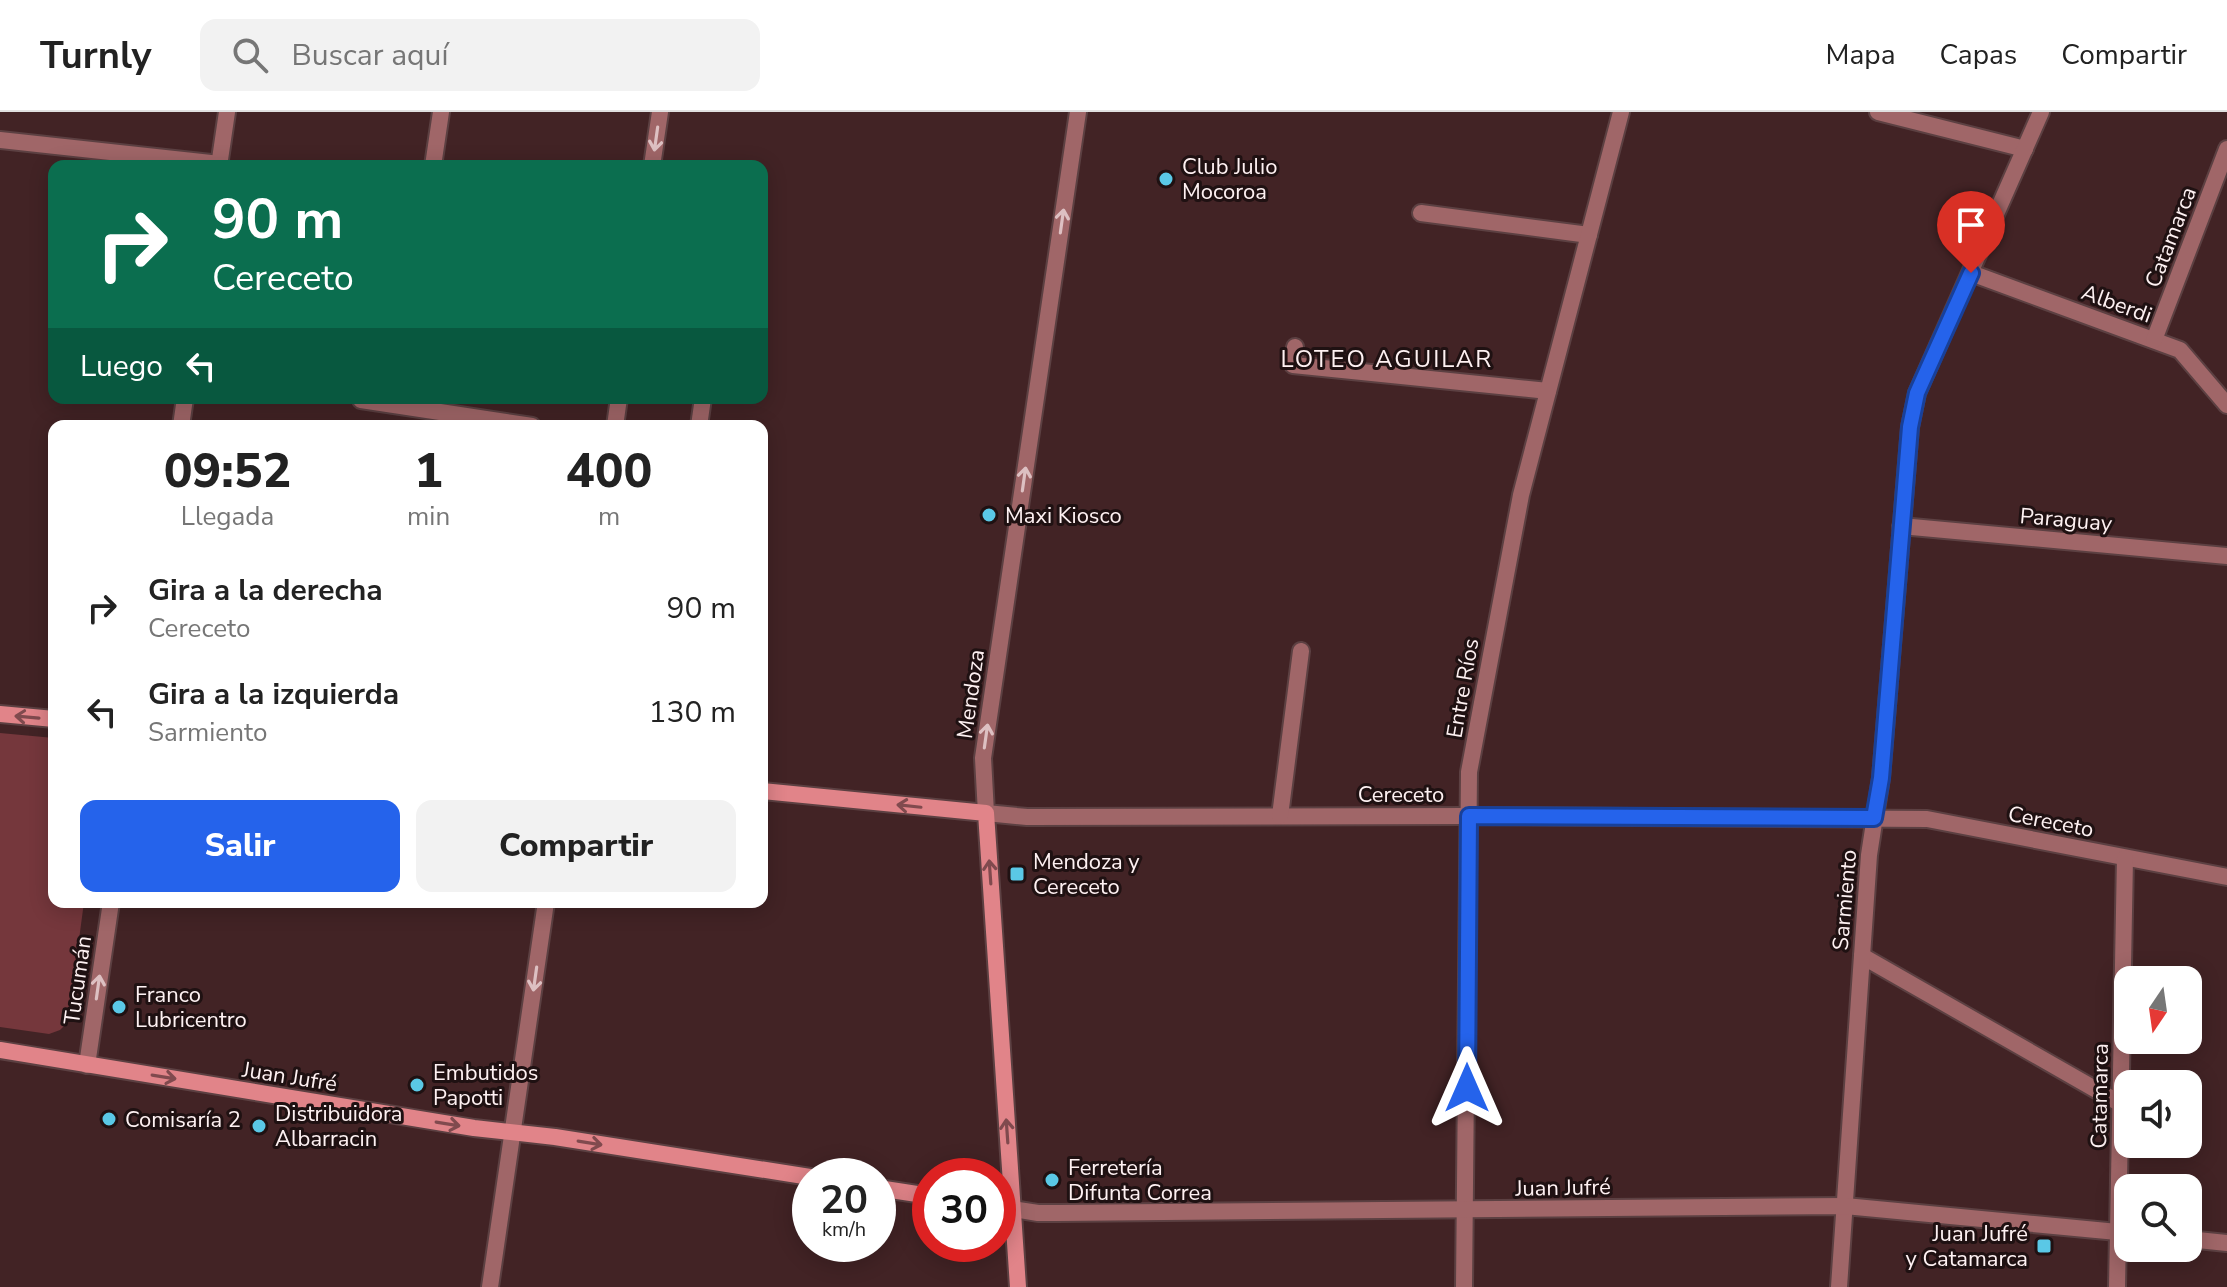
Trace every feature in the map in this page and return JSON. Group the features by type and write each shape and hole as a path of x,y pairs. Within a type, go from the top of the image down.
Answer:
{"main road":[{"path":"0,714 48,718"},
{"name":"Cereceto","path":"768,792 986,813"},
{"name":"Mendoza","path":"986,813 1003,1158"},
{"name":"Juan Jufré","path":"0,1050 474,1128 555,1137 792,1174"},
{"name":"Mendoza","path":"1014,1262 1018,1287"}],"street":[{"path":"221,160 227,112"},
{"path":"434,160 441,112"},
{"path":"653,160 660,112"},
{"name":"Mendoza","path":"986,813 983,758 1078,112"},
{"name":"Entre Ríos","path":"1464,1287 1469,772 1521,495 1621,112"},
{"path":"1878,112 2025,149"},
{"name":"Sarmiento","path":"1839,1287 1869,855 1881,778 1910,427 1917,393 2041,112"},
{"path":"0,140 176,160"},
{"name":"Catamarca","path":"2154,340 2227,149"},
{"path":"1421,213 1589,235"},
{"name":"Alberdi","path":"1971,273 2180,350 2227,405"},
{"path":"1295,347 1293,365 1548,391"},
{"path":"387,404 493,420"},
{"name":"Paraguay","path":"1901,526 2227,556"},
{"path":"1280,816 1301,651"},
{"name":"Cereceto","path":"986,813 1027,817 1927,819 2227,877"},
{"name":"Catamarca","path":"2122,1070 2125,858"},
{"name":"Tucumán","path":"87,1065 110,908"},
{"path":"490,1287 545,908"},
{"path":"1862,956 2114,1100"},
{"name":"Juan Jufré","path":"1016,1210 1038,1213 1845,1206 2114,1232"},
{"path":"2202,1240 2227,1243"},
{"name":"Catamarca","path":"2117,1287 2120,1262"}],"shaded area":[{"path":"0,733 48,737 48,908 83,908 68,1022 60,1030 49,1034 0,1027"}],"place":[{"name":"Club Julio Mocoroa","path":"1166,179"},
{"name":"Maxi Kiosco","path":"989,515"},
{"name":"Mendoza y Cereceto","path":"1017,874"},
{"name":"Franco Lubricentro","path":"119,1007"},
{"name":"Embutidos Papotti","path":"417,1085"},
{"name":"Comisaría 2","path":"109,1119"},
{"name":"Distribuidora Albarracin","path":"259,1126"},
{"name":"Ferretería Difunta Correa","path":"1052,1180"},
{"name":"Juan Jufré y Catamarca","path":"2044,1246"}],"district":[{"name":"LOTEO AGUILAR","path":"1387,359"}],"route":[{"path":"1467,1088 1469,816 1874,818 1881,778 1910,427 1917,393 1971,273"}]}
